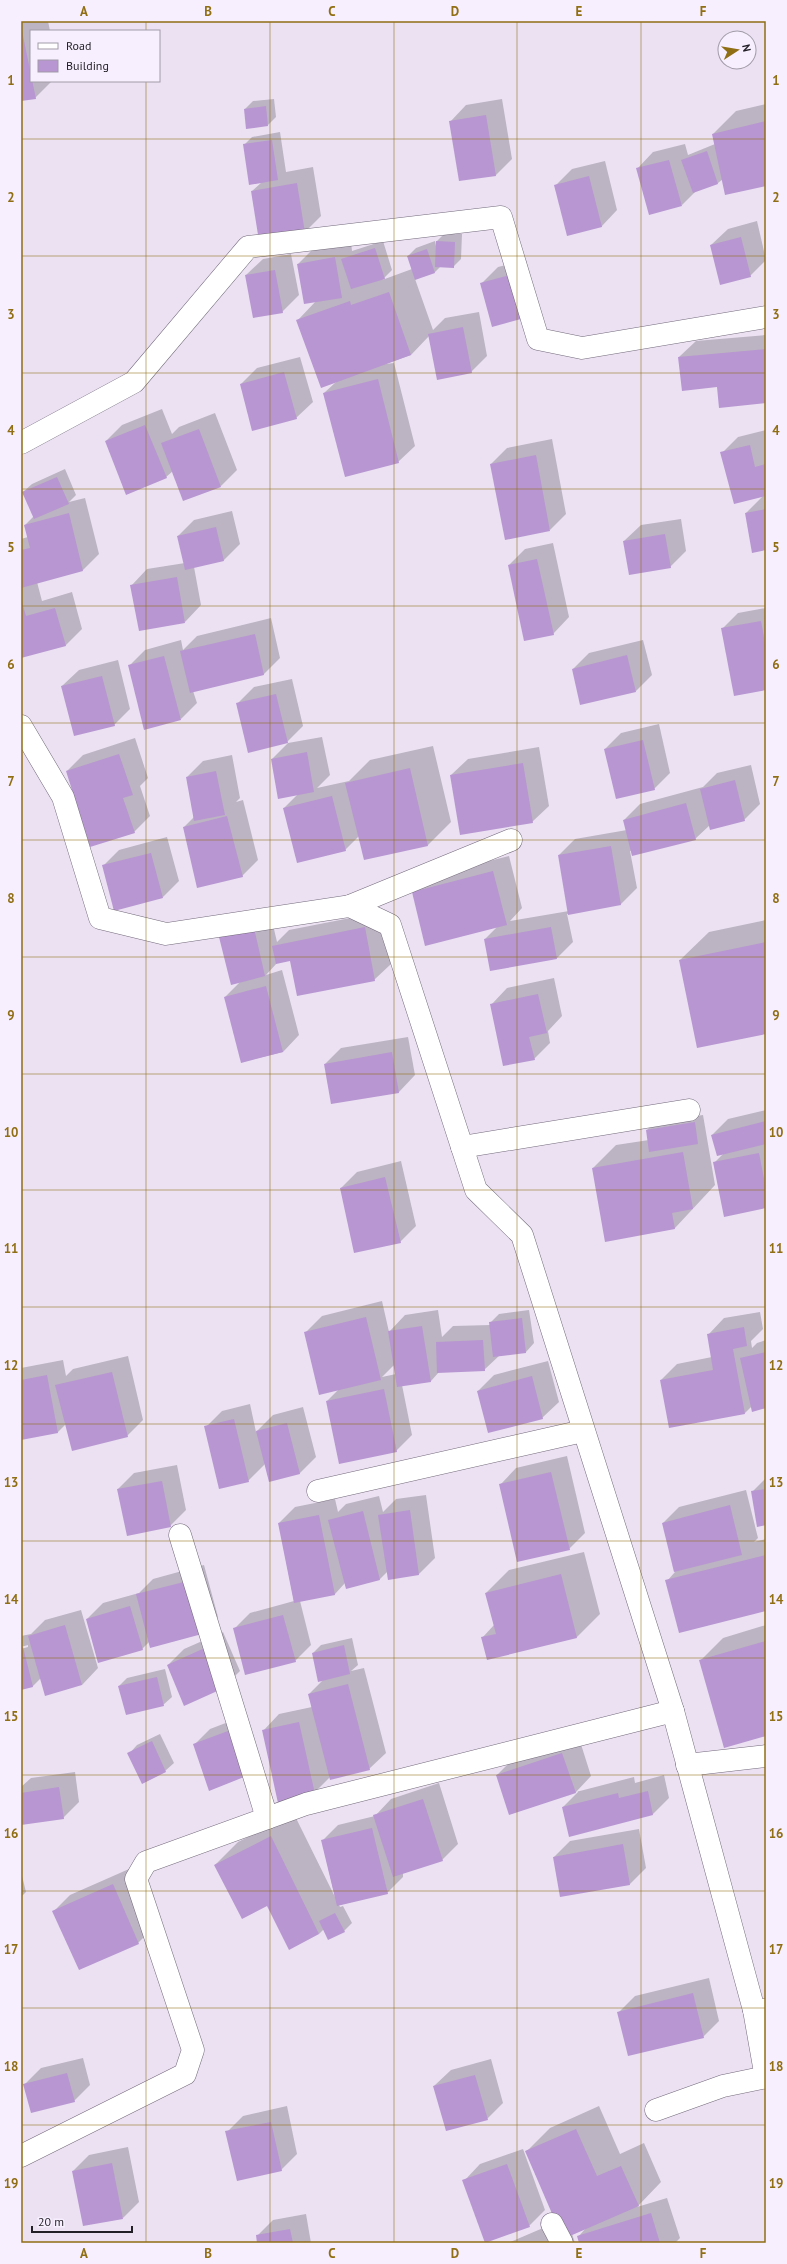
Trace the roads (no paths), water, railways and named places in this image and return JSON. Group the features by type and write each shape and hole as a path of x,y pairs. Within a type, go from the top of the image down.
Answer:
{"street":[{"path":"21,443 134,382 248,247 501,216 538,339 582,348 766,317"},
{"path":"21,726 63,797 100,918 166,934 350,906 511,840"},
{"path":"350,906 390,925 476,1190 522,1235 582,1431 673,1711 687,1765 760,2010 766,2077 723,2086 656,2110"},
{"path":"462,1147 689,1110"},
{"path":"318,1492 582,1431"},
{"path":"180,1535 267,1818"},
{"path":"21,2156 185,2074 193,2050 136,1879 146,1862 306,1804 673,1711"},
{"path":"687,1765 766,1756"}]}
